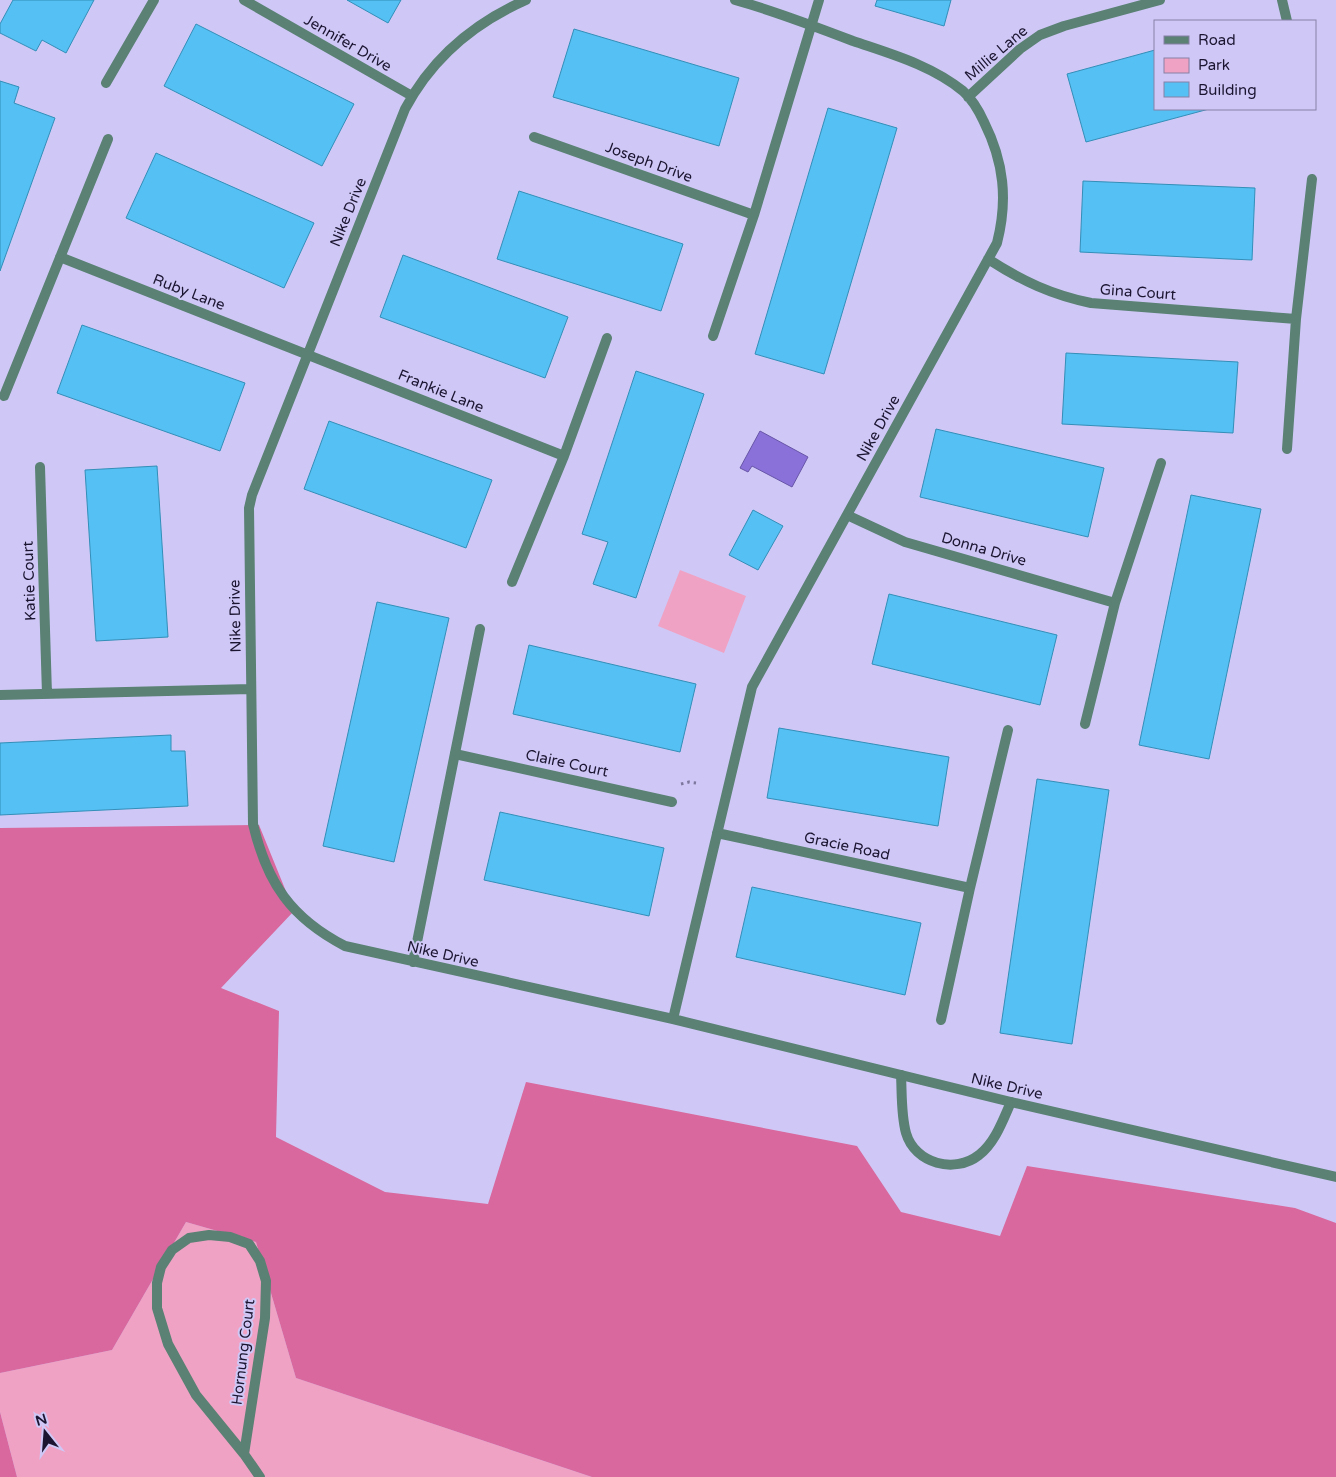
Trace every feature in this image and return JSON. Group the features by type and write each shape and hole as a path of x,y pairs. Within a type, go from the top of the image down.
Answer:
{"street":[{"path":"106,83 154,0"},
{"name":"Jennifer Drive","path":"244,0 412,96"},
{"name":"Nike Drive","path":"526,0 506,9 477,27 449,49 433,66 412,96 405,109 252,495 249,508 253,824 258,844 274,881 285,899 300,917 322,934 345,946 673,1019 1011,1102 1336,1177"},
{"name":"Nike Drive","path":"673,1019 752,687 997,243 1002,226 1003,185 995,144 977,107 963,92 924,66 735,0"},
{"path":"713,336 754,215 819,0"},
{"name":"Millie Lane","path":"968,97 1020,49 1040,35 1064,26 1160,0"},
{"path":"1282,0 1287,20"},
{"name":"Joseph Drive","path":"534,136 754,215"},
{"path":"4,396 108,139"},
{"path":"1287,449 1296,319 1312,179"},
{"name":"Ruby Lane","path":"60,257 308,354"},
{"name":"Gina Court","path":"988,259 1015,277 1064,297 1091,303 1296,319"},
{"path":"512,582 564,456 607,338"},
{"name":"Frankie Lane","path":"308,354 564,456"},
{"path":"1085,724 1115,604 1161,463"},
{"name":"Katie Court","path":"40,467 47,694"},
{"name":"Donna Drive","path":"847,516 904,542 1115,604"},
{"path":"413,962 480,628"},
{"path":"0,695 251,689"},
{"path":"941,1020 1008,730"},
{"name":"Claire Court","path":"455,754 672,802"},
{"name":"Gracie Road","path":"717,833 970,888"},
{"path":"901,1075 906,1134 914,1148 926,1158 938,1164 953,1165 967,1162 980,1155 990,1143 1011,1102"},
{"name":"Hornung Court","path":"244,1454 265,1318 266,1281 260,1261 249,1244 230,1237 209,1235 188,1238 172,1250 161,1267 157,1283 157,1308 168,1344 196,1395 244,1454 260,1477"}],"green space":[{"path":"680,570 746,596 724,653 658,626"},
{"path":"186,1222 256,1242 296,1378 592,1477 17,1477 0,1412 0,1373 112,1350"}],"shaded area":[{"path":"760,431 808,457 792,487 752,466 748,472 740,468"},
{"path":"259,825 294,911 221,988 279,1011 276,1137 385,1192 488,1204 526,1082 857,1146 901,1212 1000,1236 1027,1166 1295,1208 1336,1223 1336,1477 592,1477 296,1378 256,1242 186,1222 112,1350 0,1373 0,828"},
{"path":"0,1412 17,1477 0,1477"}],"building":[{"path":"13,0 94,0 66,53 42,40 36,51 0,33 0,24"},
{"path":"347,0 401,0 388,23"},
{"path":"877,0 951,0 944,26 875,6"},
{"path":"196,24 354,104 322,166 164,86"},
{"path":"574,29 739,78 719,146 553,97"},
{"path":"1154,50 1154,110 1205,110 1086,142 1067,74"},
{"path":"0,81 19,87 14,103 55,118 0,271"},
{"path":"828,108 897,128 824,374 755,354"},
{"path":"156,153 314,223 284,288 126,218"},
{"path":"1083,181 1255,188 1252,260 1080,252"},
{"path":"519,191 683,244 661,311 497,259"},
{"path":"403,255 568,317 545,378 380,317"},
{"path":"82,325 245,383 220,451 57,393"},
{"path":"1066,353 1238,362 1233,433 1062,424"},
{"path":"636,371 704,394 636,598 593,584 608,542 582,534"},
{"path":"329,421 492,480 466,548 304,489"},
{"path":"936,429 1104,468 1088,537 920,497"},
{"path":"157,466 168,637 96,641 85,470"},
{"path":"1191,495 1261,509 1209,759 1139,745"},
{"path":"753,510 783,526 758,570 729,555"},
{"path":"889,594 1057,635 1040,705 872,664"},
{"path":"377,602 449,618 394,862 323,846"},
{"path":"529,645 696,684 680,752 513,714"},
{"path":"779,728 949,757 938,826 767,798"},
{"path":"171,735 171,751 185,751 188,806 0,815 0,743"},
{"path":"1037,779 1109,790 1072,1044 1000,1033"},
{"path":"500,812 664,848 649,916 484,880"},
{"path":"752,887 921,923 905,995 736,957"}]}
